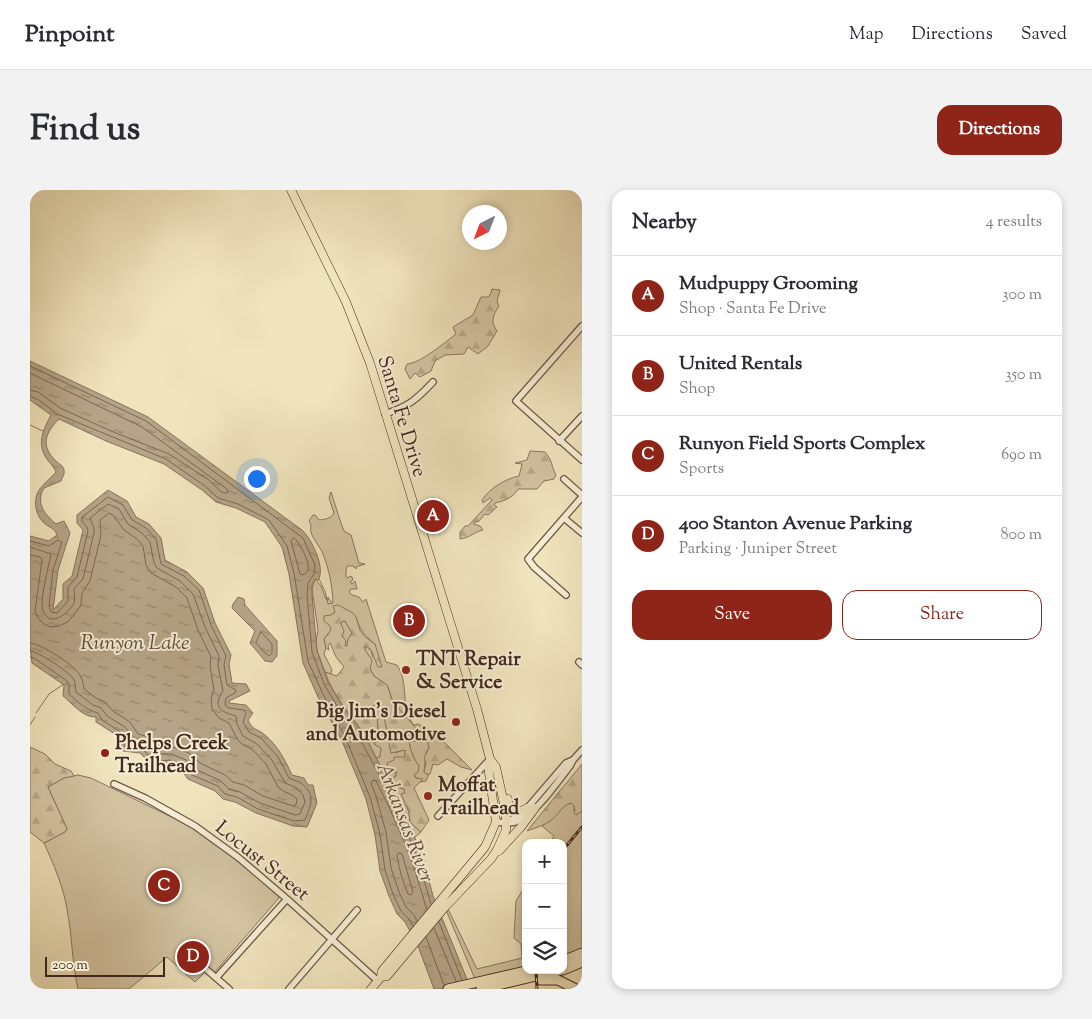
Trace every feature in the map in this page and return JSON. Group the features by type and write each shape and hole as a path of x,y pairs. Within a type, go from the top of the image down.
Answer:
{"highway":[{"path":"567,959 582,953"},
{"path":"567,968 582,962"},
{"path":"481,986 522,973"},
{"path":"448,989 500,985 545,974"},
{"path":"500,985 507,987 544,979 554,979 576,989"}],"main road":[{"name":"Santa Fe Drive","path":"291,190 360,333 477,709 490,758 496,767 507,822 506,830 497,850 490,859"},
{"name":"Santa Fe Drive","path":"490,758 488,766 496,822"},
{"path":"489,776 503,817 507,822"},
{"path":"502,794 506,795 509,805 514,810 522,811 531,808"},
{"path":"444,903 507,842 531,808"},
{"path":"371,989 380,979 387,976 409,943 444,903 485,847 496,822"}],"street":[{"path":"582,326 516,401 582,460"},
{"path":"385,414 403,408 415,401 433,382"},
{"path":"559,441 582,416"},
{"path":"564,479 582,496 528,559 534,567 566,596"},
{"path":"564,518 582,533"},
{"path":"496,822 507,822 531,808 566,763 573,760 582,750"},
{"path":"438,816 490,758"},
{"name":"Locust Street","path":"114,784 145,798 195,826 238,858 380,979"},
{"path":"216,978 287,899"},
{"path":"289,989 357,910"},
{"path":"207,970 229,989"}],"green space":[{"path":"492,289 500,290 497,301 499,306 493,318 497,331 488,346 478,354 468,347 464,354 445,355 435,361 431,371 420,377 415,373 410,379 405,369 407,364 419,360 456,334 453,327 473,315 481,297 488,297"},
{"path":"530,451 545,452 556,475 554,479 544,481 537,489 518,489 508,499 495,503 494,505 497,507 488,515 485,514 474,524 480,526 483,530 460,539 460,532 492,500 490,498 483,503 482,500 485,496 508,479 519,476 522,464 515,463 527,460"},
{"path":"331,492 344,531 351,535 359,563 365,564 356,567 356,569 353,566 347,566 346,577 352,577 353,580 350,582 352,584 355,581 357,589 351,589 349,592 359,597 363,602 366,599 386,662 397,665 401,673 406,708 410,720 414,725 418,724 429,730 425,731 425,734 430,734 427,739 429,748 426,752 424,772 429,774 426,781 420,782 422,779 416,778 414,774 419,766 412,754 409,740 415,741 422,735 393,702 387,685 374,676 370,669 371,660 365,650 365,645 371,650 373,657 375,644 363,632 356,617 335,612 331,615 331,630 324,639 326,648 324,654 332,670 331,674 325,672 317,650 318,630 312,589 315,579 321,586 326,599 328,600 328,597 333,602 327,565 322,551 312,535 309,521 313,515 319,520 329,518 334,513 329,498"},
{"path":"338,605 353,613 360,630 365,637 375,644 382,667 378,667 371,650 365,646 365,650 372,660 370,669 374,676 387,685 393,702 422,735 421,742 409,740 412,754 419,766 418,772 414,775 416,778 423,779 414,788 429,820 421,832 410,822 409,812 401,794 405,793 404,789 396,786 392,779 396,776 395,769 388,768 387,763 394,760 394,757 405,757 405,750 391,753 386,726 381,714 382,707 377,704 372,709 377,715 378,731 375,735 374,744 381,748 380,757 376,758 363,733 328,681 325,672 337,676 344,667 336,657 330,643 328,645 329,650 326,648 324,639 331,630 330,626 324,621 324,616 335,612 333,606","holes":["345,621 352,633 348,639 347,646 345,646 346,641 342,636 344,631 341,624"]},
{"path":"343,621 345,621 352,633 347,646 345,646 341,630"},
{"path":"377,704 382,707 388,735 396,753 405,749 405,757 400,758 395,769 396,776 392,779 397,787 404,789 406,793 402,795 409,812 410,822 421,832 415,837 376,758 379,757 375,740 378,730 377,715 372,709"},
{"path":"429,730 438,736 472,770 461,767 447,759 438,765 433,764 430,774 426,774 424,772 426,763 424,758 429,748 427,739 430,735 425,734 425,731"},
{"path":"30,747 45,754 55,764 71,771 74,776 64,778 48,787 67,829 65,832 44,843 30,832"},
{"path":"582,764 582,811 576,815 574,813 574,806 571,803 568,804 550,821 527,831"},
{"path":"78,775 91,778 190,826 232,856 278,895 279,898 213,974 207,970 195,982 167,957 129,989 78,989 65,900 58,876 44,843 65,832 67,829 48,787 64,778"},
{"path":"571,803 574,806 576,815 582,811 582,949 567,955 567,839 552,839 554,836 542,826 567,804"},
{"path":"522,891 522,958 521,944 514,938 516,901"},
{"path":"448,909 477,969 522,958 522,968 475,979 446,910"}],"water":[{"name":"Runyon Lake","path":"30,361 148,417 306,534 314,547 319,562 320,575 318,580 315,579 312,585 312,595 317,651 328,682 341,704 364,734 400,804 422,854 433,896 471,989 434,989 418,946 405,922 397,914 389,896 380,871 375,835 366,799 342,741 318,697 303,663 289,574 282,547 265,522 236,508 216,502 164,464 106,441 59,419 50,429 46,445 51,455 63,467 64,473 61,481 44,488 41,493 41,504 48,517 56,524 64,521 70,533 58,570 53,610 63,599 63,584 72,576 83,530 77,523 77,515 108,490 127,501 136,517 149,524 161,538 165,560 187,572 203,588 215,623 231,655 229,664 232,683 246,684 250,691 229,701 229,703 246,705 253,713 248,720 250,724 274,744 292,775 304,778 308,785 313,785 317,803 307,827 293,826 256,813 235,802 223,799 215,791 188,779 181,770 168,765 161,766 149,762 140,753 123,751 118,745 118,736 96,722 96,717 91,717 78,710 63,696 64,685 32,663 30,644 30,536 49,541 57,535 38,515 36,508 38,491 56,472 45,456 42,446 44,430 51,415 30,400"},
{"path":"238,597 244,599 245,605 277,641 277,656 272,662 265,661 250,643 255,631 232,608"}],"waterway":[{"path":"30,425 43,431"},
{"path":"319,579 325,591 328,604 333,603"},
{"path":"36,713 49,694 64,684"},
{"path":"30,725 35,717"}],"railway":[{"path":"567,845 582,827"},
{"path":"536,974 537,989"}],"place":[{"name":"Mudpuppy Grooming","path":"433,516"},
{"name":"United Rentals","path":"409,621"},
{"name":"TNT Repair & Service","path":"406,670"},
{"name":"Big Jim's Diesel and Automotive","path":"456,722"},
{"name":"Phelps Creek Trailhead","path":"105,753"},
{"name":"Moffat Trailhead","path":"428,796"},
{"name":"Runyon Field Sports Complex","path":"164,886"},
{"name":"400 Stanton Avenue Parking","path":"193,957"}],"water label":[{"name":"Arkansas River","path":"406,822"}]}
